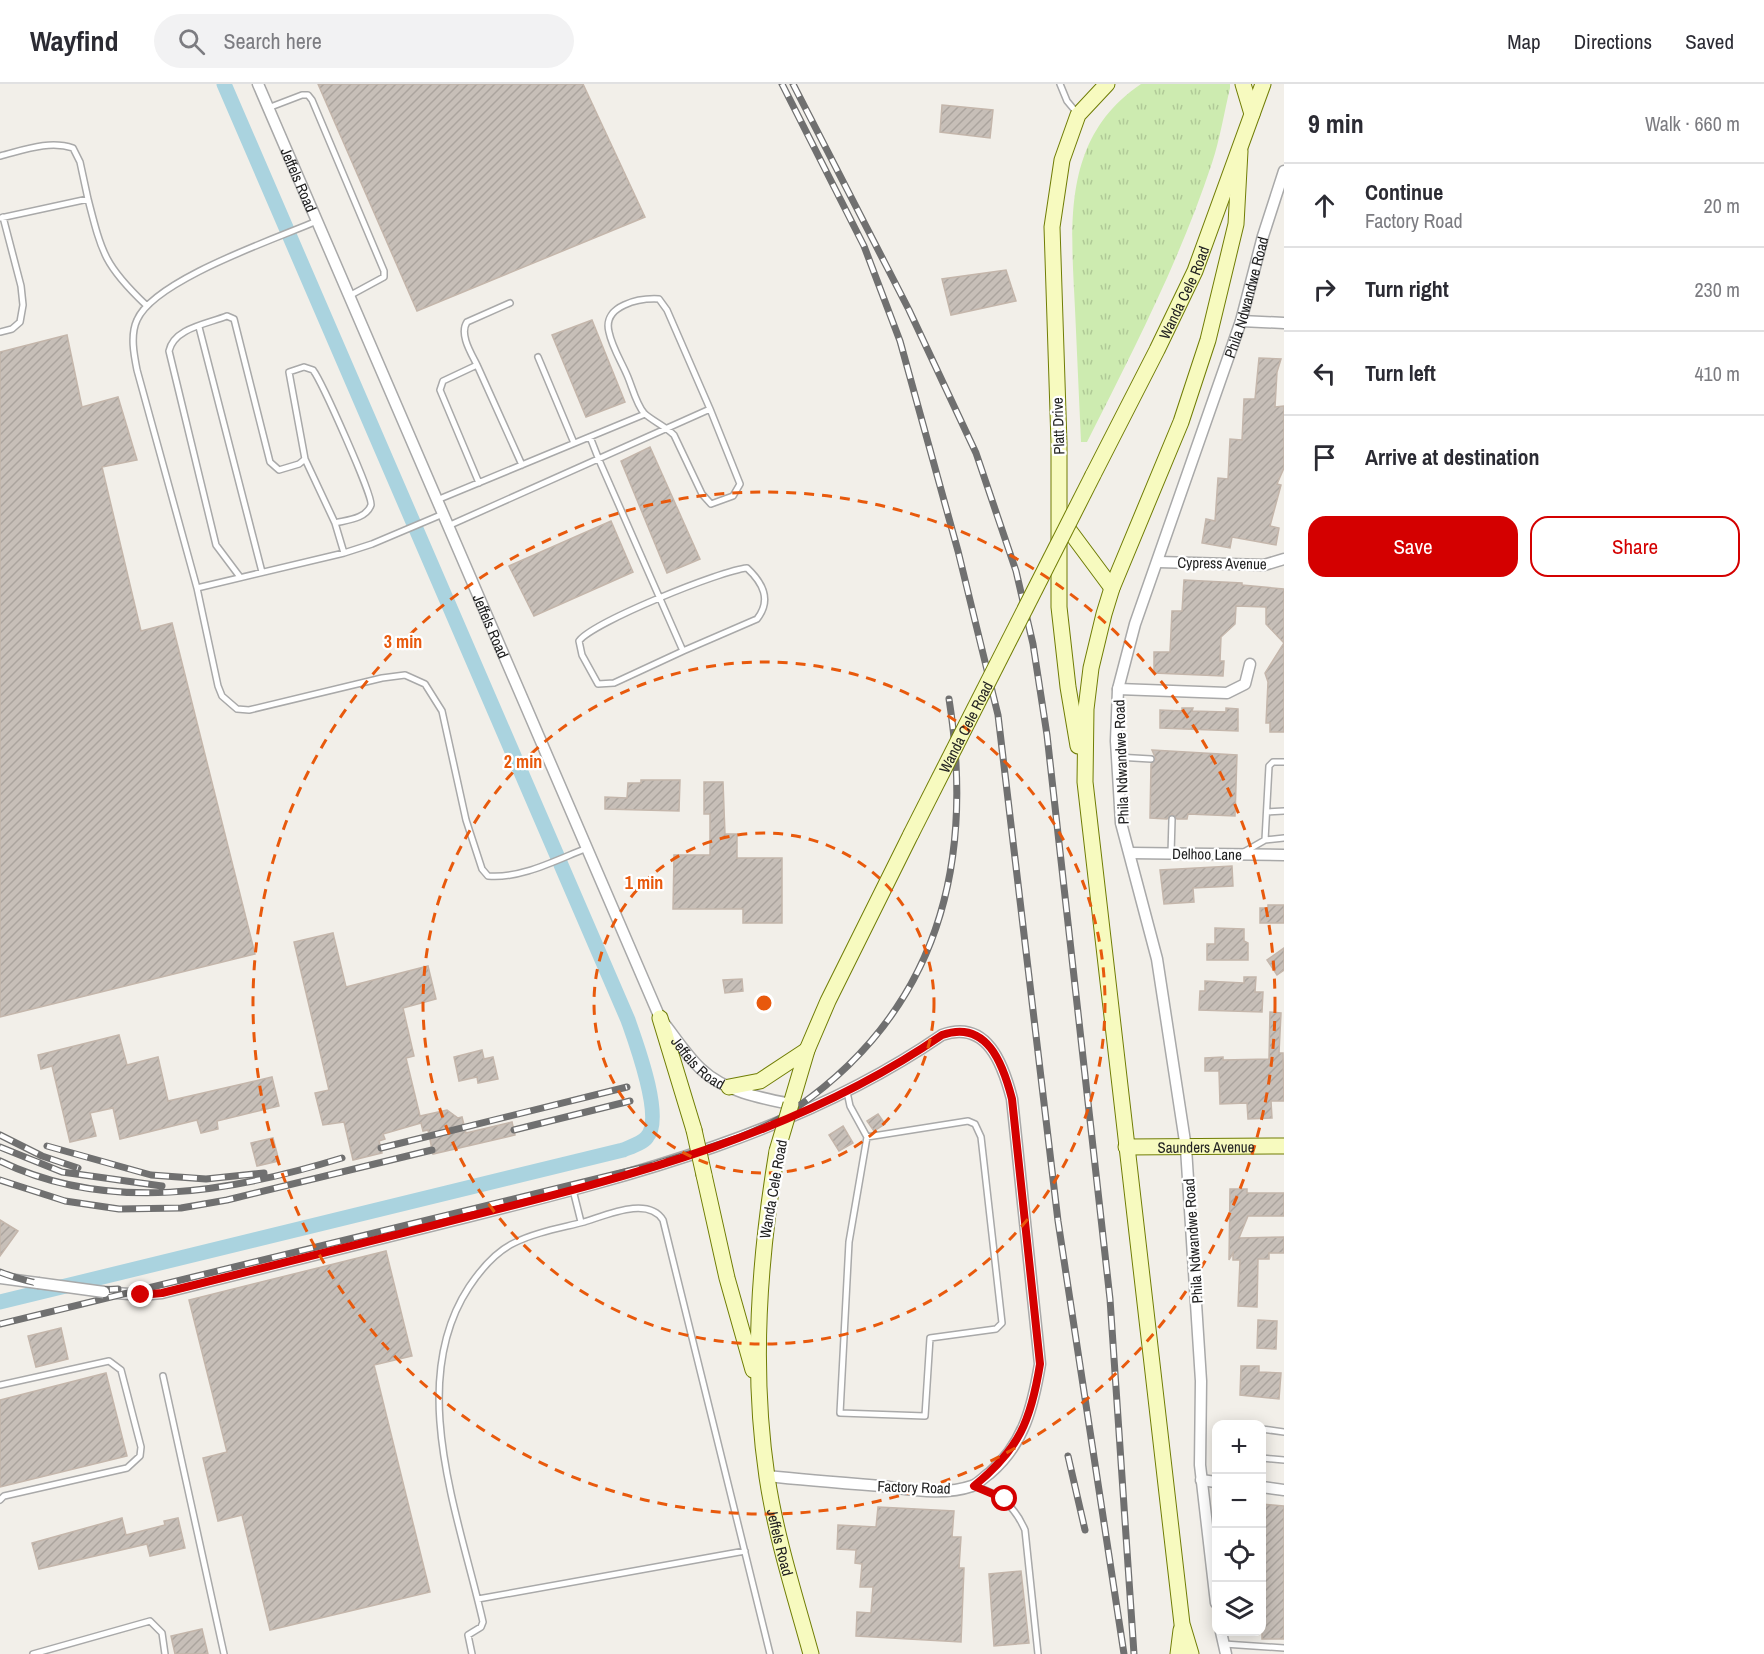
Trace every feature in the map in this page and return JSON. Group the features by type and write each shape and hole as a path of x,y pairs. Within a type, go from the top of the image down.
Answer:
{"street":[{"name":"Jeffels Road","path":"258,84 660,1018 701,1070 729,1087 765,1099 791,1104"},
{"name":"Platt Drive","path":"1085,782 1068,687 1059,607 1060,518 1052,227 1062,160 1078,116 1107,84"},
{"path":"1243,84 1252,114"},
{"name":"Wanda Cele Road","path":"759,1394 758,1327 764,1230 777,1151 807,1050 828,1001 911,834 1195,271 1263,84"},
{"name":"Phila Ndwandwe Road","path":"1191,1654 1182,1624 1085,782 1086,709 1091,668 1112,588 1181,422 1208,340 1236,224 1240,150"},
{"name":"Phila Ndwandwe Road","path":"1213,1582 1201,1480 1201,1381 1186,1148 1157,959 1121,823 1117,757 1118,689 1135,624 1159,562 1241,321 1263,236 1284,171"},
{"path":"1241,321 1284,323"},
{"path":"1060,518 1112,588"},
{"name":"Cypress Avenue","path":"1159,562 1264,566 1284,559"},
{"path":"1118,689 1227,693 1245,684 1250,664"},
{"name":"Delhoo Lane","path":"1130,853 1284,855"},
{"path":"660,1018 694,1130 728,1278 759,1394"},
{"path":"0,1278 104,1292 141,1295 162,1293 573,1190 714,1149 847,1092 954,1030 981,1038 1004,1068 1012,1099 1040,1364 1034,1400 1026,1425 1005,1457 974,1486"},
{"path":"729,1087 760,1081 807,1050"},
{"name":"Saunders Avenue","path":"1126,1147 1284,1146"},
{"name":"Jeffels Road","path":"759,1394 767,1476 775,1523 811,1654"},
{"name":"Factory Road","path":"767,1476 930,1490 974,1486"},
{"path":"1201,1480 1212,1481"},
{"path":"1266,1488 1284,1490"},
{"name":"Phila Ndwandwe Road","path":"1178,1654 1182,1624"}],"lane":[{"path":"1060,84 1067,101 1078,116"},
{"path":"268,108 302,94 308,95 312,100 384,272 384,277 379,282 349,296"},
{"path":"0,156 44,145 60,144 73,148 80,162 106,262 120,280 146,305"},
{"path":"0,332 12,329 20,322 23,305 21,286 2,218 88,199"},
{"path":"317,221 177,282 146,305 137,320 133,333 136,362 197,588 222,696 237,709 249,710 382,678 405,675 413,677 425,684 442,711 466,820 482,869 488,876 501,878 536,868 587,848"},
{"path":"646,298 659,299 667,310 740,484 733,496 716,504 707,502 676,439 668,429 645,414 608,330 611,317 619,308 628,302 646,298"},
{"path":"510,303 467,322 464,326 464,334 522,465"},
{"path":"240,577 216,545 169,351 177,335 227,316 234,319 272,465 279,470 299,464 305,459"},
{"path":"200,327 262,572"},
{"path":"538,357 574,443"},
{"path":"477,365 447,378 439,385 479,483"},
{"path":"335,523 363,515 369,508 371,499 362,473 316,375 309,368 304,367 293,370 288,376 305,459 335,523 344,553"},
{"path":"448,526 710,409"},
{"path":"437,500 645,414"},
{"path":"590,437 683,651"},
{"path":"197,588 344,553 372,544 443,514"},
{"path":"747,568 758,578 766,595 765,609 757,619 683,651 614,683 598,684 582,655 579,641 584,634 660,599 736,569 747,568"},
{"path":"1117,757 1152,759"},
{"path":"1265,840 1269,766 1273,762 1284,762"},
{"path":"1266,812 1284,811"},
{"path":"1171,854 1172,819"},
{"path":"1239,855 1265,840 1284,838"},
{"path":"847,1092 850,1106 867,1137 849,1242 840,1413 925,1416 930,1338 1001,1327 1002,1319 981,1137 975,1124 968,1121 867,1137"},
{"path":"573,1190 581,1222"},
{"path":"472,1654 468,1635 481,1627 483,1622 453,1500 440,1431 442,1361 451,1322 480,1270 499,1252 514,1243 618,1212 649,1208 658,1212 663,1220 770,1654"},
{"path":"0,1385 109,1361 121,1370 141,1447 140,1456 127,1468 4,1496 0,1500"},
{"path":"163,1376 224,1654"},
{"path":"1266,1430 1284,1432"},
{"path":"1266,1458 1284,1460"},
{"name":"Factory Road","path":"974,1486 1005,1499 1017,1513 1025,1530 1038,1654"},
{"path":"478,1599 745,1551"},
{"path":"33,1654 150,1621 162,1633 165,1654"},
{"path":"59,1647 60,1654"},
{"path":"1224,1649 1284,1647"}],"green space":[{"path":"1141,84 1230,84 1230,88 1215,154 1171,270 1087,442 1081,442 1072,246 1076,185 1084,157 1096,130 1115,106"}],"building":[{"path":"318,84 583,84 645,217 417,311"},
{"path":"942,105 993,110 990,138 940,132"},
{"path":"1006,270 1016,301 951,315 942,279"},
{"path":"592,320 625,402 586,417 552,335"},
{"path":"67,335 82,407 118,397 137,460 102,467 141,631 172,623 255,954 0,1017 0,352"},
{"path":"1259,358 1281,359 1277,372 1275,407 1284,406 1284,468 1277,484 1281,485 1270,526 1279,528 1276,545 1232,537 1230,548 1202,543 1206,519 1215,521 1218,478 1228,479 1230,439 1242,440 1244,399 1255,399"},
{"path":"650,447 700,559 667,573 621,461"},
{"path":"611,521 633,572 534,616 509,566"},
{"path":"1184,580 1242,583 1242,585 1284,589 1284,643 1266,624 1266,607 1236,606 1235,624 1221,637 1220,661 1224,661 1223,676 1154,673 1154,652 1170,652 1172,611 1182,611"},
{"path":"1284,643 1284,732 1270,732 1270,723 1266,723 1268,682 1265,673"},
{"path":"1182,708 1193,708 1192,711 1226,712 1226,708 1238,709 1238,731 1160,728 1160,710 1182,711"},
{"path":"1152,750 1237,755 1235,816 1188,814 1187,819 1177,819 1172,814 1167,819 1150,818 1151,764 1156,759"},
{"path":"641,780 680,780 679,811 605,809 605,797 627,798 628,783 641,783"},
{"path":"704,782 723,782 725,834 737,834 737,858 782,858 782,923 743,923 743,909 673,909 674,855 710,855 710,814 704,814"},
{"path":"1232,866 1233,886 1193,888 1194,902 1164,904 1160,870"},
{"path":"1268,905 1284,905 1284,923 1260,923 1260,908 1268,908"},
{"path":"1215,928 1244,929 1244,941 1248,943 1248,960 1207,960 1207,944 1215,944"},
{"path":"333,933 346,987 428,966 436,999 403,1008 414,1056 406,1058 420,1116 447,1110 458,1118 462,1117 466,1133 512,1122 515,1135 433,1154 428,1130 423,1131 421,1123 383,1134 385,1139 379,1141 382,1153 353,1160 344,1122 323,1125 315,1093 329,1090 294,942"},
{"path":"1284,948 1284,970 1277,975 1267,960"},
{"path":"1244,977 1256,977 1255,992 1263,992 1262,1012 1199,1010 1200,991 1205,991 1205,981 1244,983"},
{"path":"742,979 743,991 725,993 723,980"},
{"path":"1270,1012 1281,1013 1279,1053 1283,1053 1284,1101 1271,1101 1272,1118 1248,1119 1247,1103 1220,1104 1219,1071 1205,1071 1205,1058 1269,1059"},
{"path":"119,1035 127,1065 158,1057 168,1101 272,1077 279,1106 217,1121 218,1129 201,1133 197,1120 120,1139 113,1108 90,1113 96,1136 70,1142 52,1066 41,1069 38,1055"},
{"path":"482,1050 484,1059 493,1057 498,1079 478,1083 477,1077 459,1081 454,1057"},
{"path":"878,1114 885,1124 874,1131 867,1121"},
{"path":"843,1126 853,1143 839,1151 829,1135"},
{"path":"273,1138 279,1161 257,1166 251,1143"},
{"path":"1230,1189 1247,1189 1247,1193 1284,1193 1284,1216 1248,1216 1239,1238 1284,1237 1284,1253 1269,1253 1269,1259 1258,1259 1257,1307 1238,1306 1240,1260 1233,1260 1233,1253 1229,1260"},
{"path":"0,1220 18,1231 0,1256"},
{"path":"386,1251 412,1356 374,1365 430,1592 270,1630 242,1515 218,1521 203,1458 227,1452 189,1300"},
{"path":"1258,1320 1277,1321 1276,1349 1257,1348"},
{"path":"61,1328 68,1359 36,1367 28,1336"},
{"path":"1241,1366 1259,1366 1259,1372 1281,1373 1279,1399 1240,1395"},
{"path":"106,1373 127,1456 0,1487 0,1400"},
{"path":"1266,1504 1284,1506 1284,1639 1262,1639 1262,1636 1266,1636"},
{"path":"878,1507 954,1511 952,1537 961,1537 959,1568 964,1568 961,1642 856,1636 857,1612 871,1613 873,1587 860,1587 862,1564 855,1563 856,1550 837,1549 838,1525 876,1527"},
{"path":"122,1518 126,1535 165,1525 164,1521 178,1518 185,1548 150,1556 147,1544 39,1569 32,1543"},
{"path":"1021,1571 1029,1643 994,1646 989,1574"},
{"path":"202,1629 208,1654 175,1654 171,1636"}],"waterway":[{"path":"0,1302 623,1150 645,1139 651,1127 651,1098 628,1020 224,84"}],"railway":[{"path":"782,84 864,246 900,341 958,551 998,715 1058,1221 1124,1654"},
{"path":"793,84 909,310 976,453 1016,571 1033,644 1047,735 1110,1299 1134,1654"},
{"path":"0,1324 653,1165 745,1135 796,1108 845,1069 884,1025 914,978 936,928 950,874 956,818 956,760 949,699"},
{"path":"381,1148 627,1087"},
{"path":"514,1130 630,1101"},
{"path":"0,1135 42,1156 78,1168"},
{"path":"47,1146 151,1175 206,1179 264,1173"},
{"path":"0,1147 62,1172 162,1186"},
{"path":"0,1180 65,1201 119,1209 181,1208 227,1200 432,1150"},
{"path":"0,1161 41,1177 84,1188 127,1192 170,1192 214,1188 257,1180 342,1158"},
{"path":"0,1272 58,1287 88,1290 118,1289"},
{"path":"1068,1456 1085,1530"}],"route":[{"path":"141,1295 162,1293 545,1198 714,1149 861,1086 942,1035 954,1030 970,1033 981,1038 1004,1068 1012,1099 1036,1310 1040,1364 1034,1400 1026,1425 1013,1448 998,1466 974,1486 1005,1499"}]}
